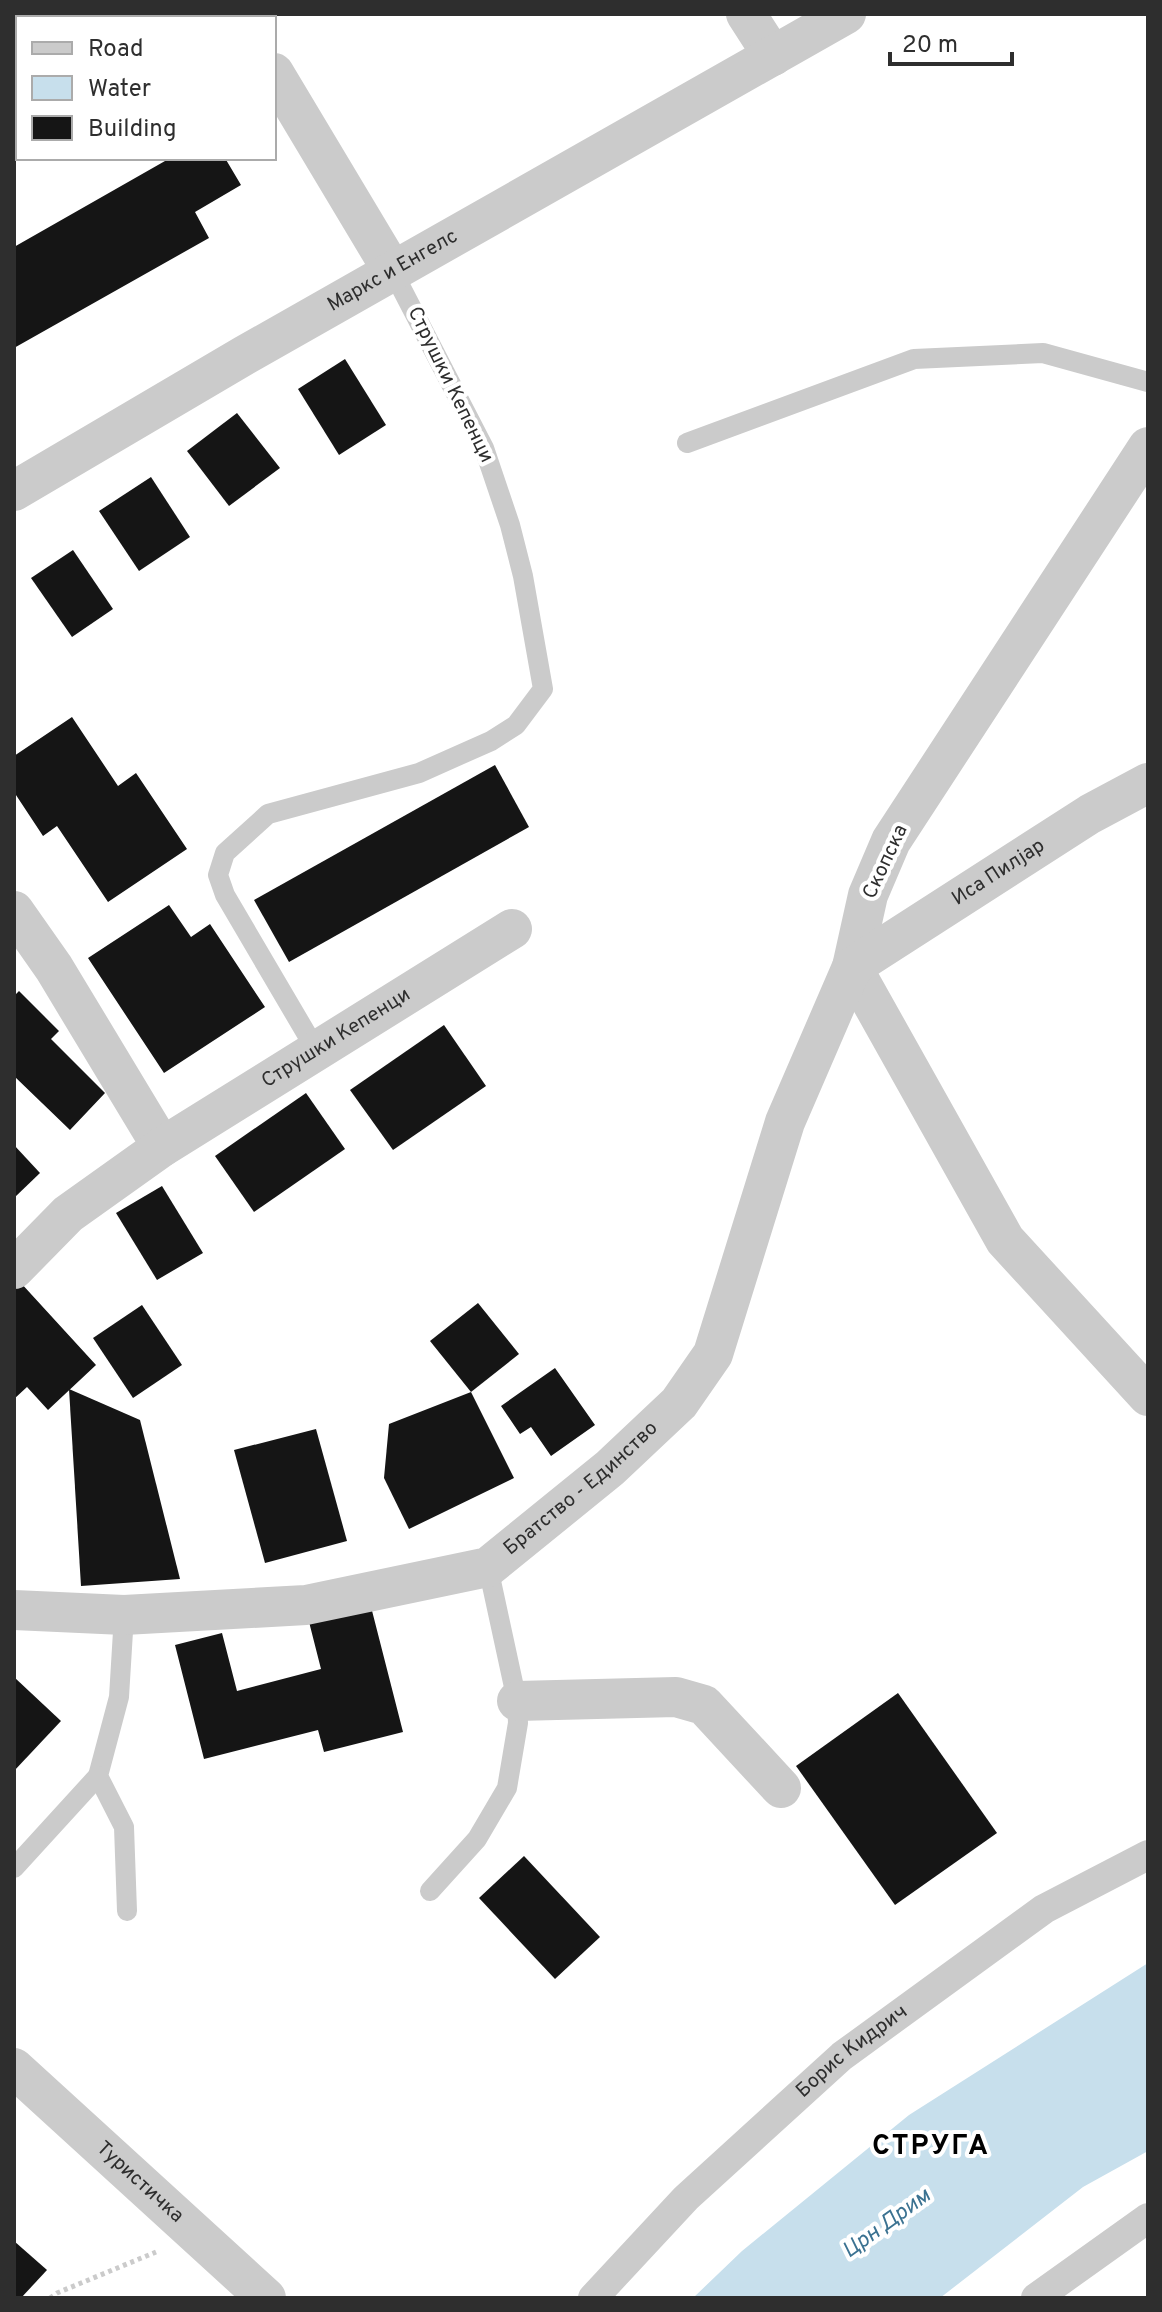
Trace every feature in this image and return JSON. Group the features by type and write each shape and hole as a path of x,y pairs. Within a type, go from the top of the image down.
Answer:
{"street":[{"path":"746,14 773,56"},
{"name":"Маркс и Енгелс","path":"14,491 392,270 846,14"},
{"path":"276,76 392,270"},
{"name":"Скопска","path":"852,967 868,895 891,841 1148,447"},
{"name":"Иса Пилјар","path":"852,967 1090,814 1148,783"},
{"path":"14,911 54,968 162,1147"},
{"name":"Струшки Кепенци","path":"14,1269 68,1214 162,1147 512,929"},
{"path":"852,967 1005,1240 1148,1396"},
{"name":"Братство - Единство","path":"14,1610 124,1615 306,1605 488,1567 610,1468 679,1403 713,1354 785,1122 852,967"},
{"path":"517,1701 676,1697 704,1705 781,1788"},
{"name":"Борис Кидрич","path":"593,2298 686,2198 842,2056 1044,1909 1148,1855"},
{"name":"Туристичка","path":"14,2068 266,2298"},
{"path":"1036,2298 1148,2218"}],"lane":[{"name":"Струшки Кепенци","path":"316,1050 225,895 218,875 225,853 268,814 419,773 491,741 516,725 543,689 523,576 510,525 484,448 392,270"},
{"path":"687,443 914,359 1043,353 1148,382"},
{"path":"430,1891 477,1839 507,1788 518,1723 517,1701 488,1567"},
{"path":"14,1868 98,1776 119,1697 124,1615"},
{"path":"98,1776 124,1827 127,1911"}],"path":[{"path":"50,2298 198,2234"}],"water":[{"name":"Црн Дрим","path":"1148,1963 1148,2151 1083,2187 940,2298 693,2298 742,2251 909,2115"}],"building":[{"path":"226,160 241,185 195,212 209,238 14,348 14,247 165,161"},
{"path":"345,359 386,425 339,455 298,389"},
{"path":"237,413 280,468 229,506 187,451"},
{"path":"151,477 190,537 139,571 99,511"},
{"path":"73,550 113,609 72,637 31,578"},
{"path":"72,717 118,786 136,773 187,849 108,902 57,826 43,836 14,792 14,756"},
{"path":"495,765 529,827 289,962 254,900"},
{"path":"169,905 191,937 210,924 265,1007 164,1073 88,958"},
{"path":"19,991 59,1031 51,1039 105,1093 70,1130 14,1076 14,996"},
{"path":"444,1025 486,1086 393,1150 350,1090"},
{"path":"306,1093 345,1149 254,1212 215,1156"},
{"path":"14,1145 40,1173 14,1198"},
{"path":"162,1186 203,1253 157,1280 116,1213"},
{"path":"20,1282 96,1365 48,1410 27,1387 14,1399 14,1287"},
{"path":"478,1303 519,1354 471,1392 430,1341"},
{"path":"142,1305 182,1365 133,1398 93,1338"},
{"path":"555,1368 595,1425 551,1456 531,1427 520,1434 501,1406"},
{"path":"69,1389 140,1420 180,1579 81,1586"},
{"path":"471,1392 514,1478 409,1529 384,1478 389,1424"},
{"path":"316,1429 347,1541 265,1563 234,1450"},
{"path":"368,1595 403,1732 324,1752 318,1730 204,1759 175,1645 222,1633 237,1691 321,1669 306,1610"},
{"path":"14,1677 61,1721 14,1771"},
{"path":"898,1693 997,1833 895,1905 796,1766"},
{"path":"524,1856 600,1937 555,1979 479,1898"},
{"path":"14,2241 47,2270 21,2298 14,2298"}],"district":[{"name":"СТРУГА","path":"931,2147"}]}
